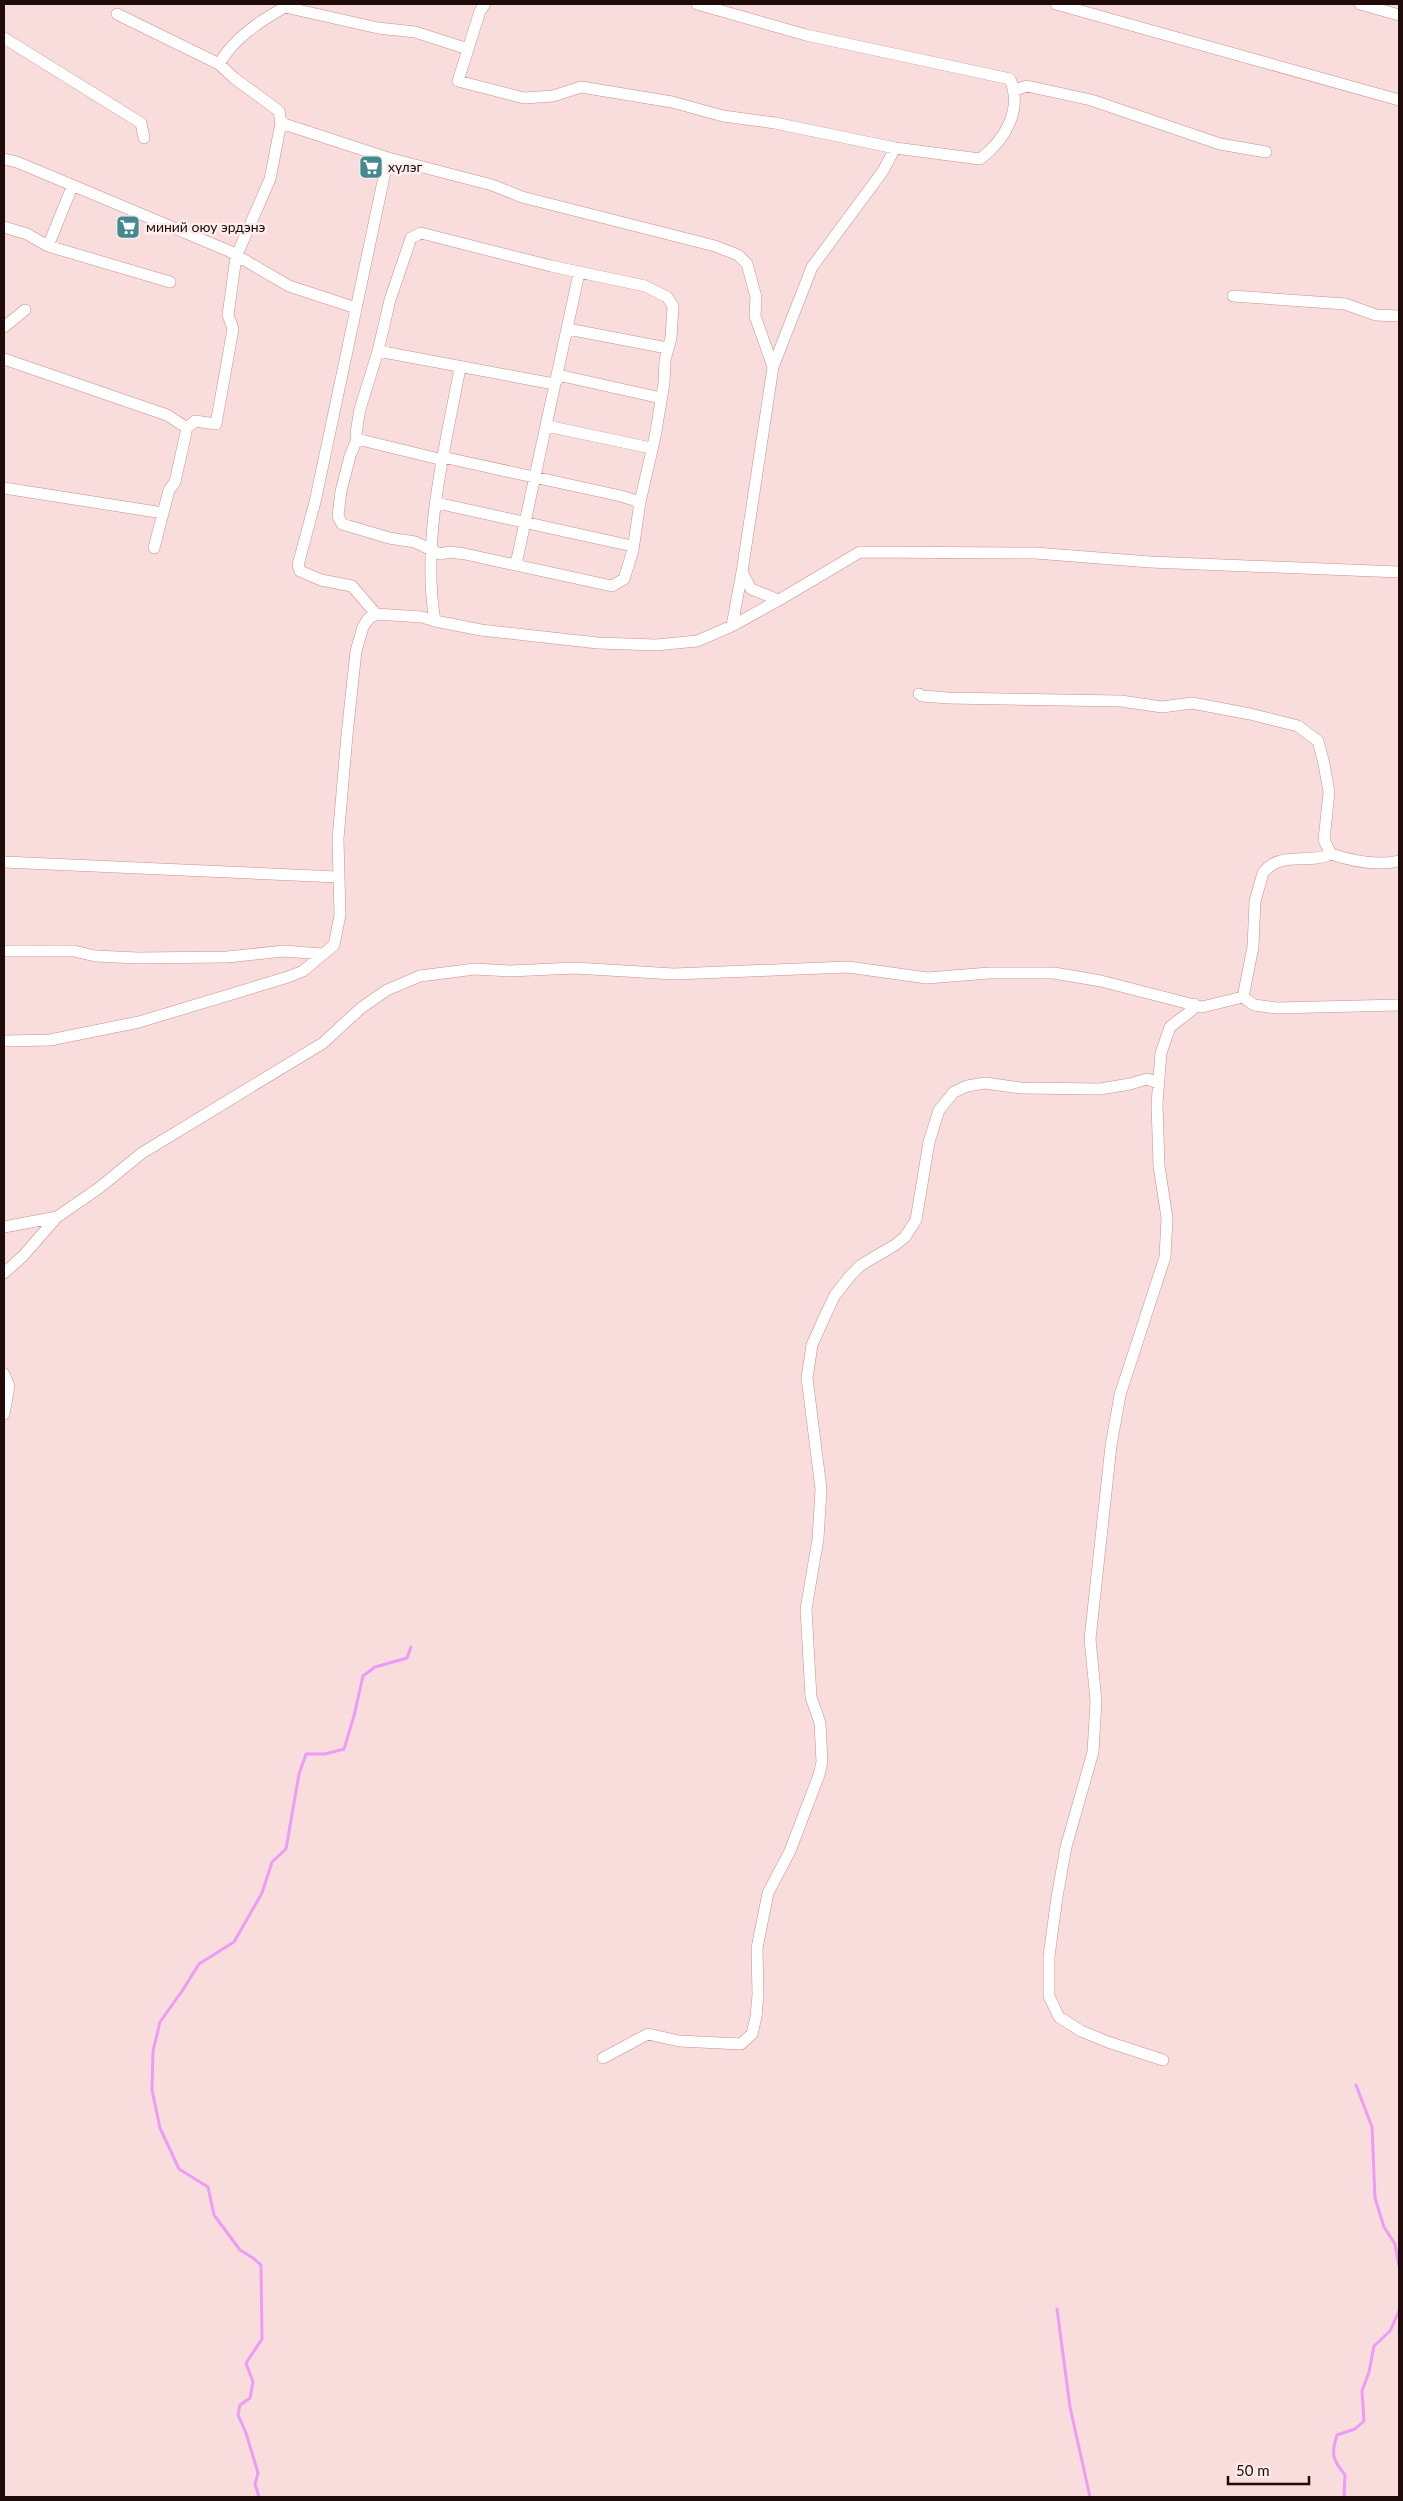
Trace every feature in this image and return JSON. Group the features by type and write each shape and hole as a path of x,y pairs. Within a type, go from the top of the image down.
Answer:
{"street":[{"path":"485,4 458,81 500,93 524,98 553,96 581,87 672,102 723,116 775,123 895,148 980,159 995,148 1012,118 1014,90 1010,79 806,35 697,4"},
{"path":"1056,4 1399,100"},
{"path":"1360,4 1399,15"},
{"path":"220,64 226,53 245,34 270,15 285,7 299,7 378,28 415,32 468,48"},
{"path":"117,14 220,64 234,78 279,111 281,124 270,180 236,257 228,315 232,328 216,424 195,421 187,428 175,482 169,490 154,548"},
{"path":"4,38 141,123 144,138"},
{"path":"1014,90 1027,86 1036,87 1090,100 1220,144 1266,152"},
{"path":"281,124 388,158 480,181 522,197 715,246 738,255 747,264 756,297 756,316 773,366"},
{"path":"732,626 773,366 812,268 883,171 895,148"},
{"path":"4,158 72,187 166,223 229,251 236,257 248,261 289,286 356,308"},
{"path":"376,614 352,586 321,580 300,571 298,565 315,502 388,158"},
{"path":"48,246 72,187"},
{"path":"4,227 27,234 48,246 170,282"},
{"path":"421,233 645,286 667,297 673,306 667,348 661,398 648,474 640,502 624,580 612,586 465,554 450,552 440,554 415,542 389,538 342,524 338,516 341,492 350,456 357,439 356,433 360,409 378,351 390,300 411,238 421,233"},
{"path":"516,564 557,380 560,356 568,329 580,272"},
{"path":"1233,296 1345,304 1376,315 1399,316"},
{"path":"4,327 25,310"},
{"path":"568,329 667,348"},
{"path":"378,351 400,357 443,362 460,368 467,367 554,384 560,376 567,377 661,398"},
{"path":"4,359 167,415 187,428"},
{"path":"435,620 431,600 432,551 443,460 460,368"},
{"path":"547,426 651,448"},
{"path":"357,439 443,460 447,458 640,502"},
{"path":"4,488 163,513"},
{"path":"437,503 632,546"},
{"path":"4,1041 57,1039 158,1017 303,971 336,942 340,904 337,877 339,830 356,651 363,626 368,619 376,614 422,617 502,633 598,643 656,645 697,641 732,626 860,552 1035,553 1150,562 1399,572"},
{"path":"742,572 751,589 779,600"},
{"path":"919,694 922,696 948,698 1121,701 1162,707 1192,703 1260,716 1298,726 1318,741 1324,764 1329,792 1324,840 1331,854"},
{"path":"1243,997 1253,947 1255,901 1263,872 1283,859 1320,859 1331,854 1359,862 1388,863 1399,861"},
{"path":"4,862 337,877"},
{"path":"4,951 74,951 95,956 138,958 228,957 284,951 322,954"},
{"path":"4,1273 23,1256 57,1217 99,1188 142,1153 323,1044 361,1008 387,990 420,976 475,969 510,971 575,968 674,974 848,967 927,978 989,973 1054,973 1202,1007 1243,997"},
{"path":"1243,997 1254,1006 1278,1008 1399,1005"},
{"path":"1163,2060 1081,2031 1059,2017 1049,1996 1051,1935 1056,1897 1066,1848 1093,1752 1096,1701 1090,1639 1111,1446 1120,1395 1159,1279 1166,1248 1168,1218 1159,1166 1158,1083 1161,1053 1170,1027 1192,1010 1194,1004"},
{"path":"603,2058 648,2034 679,2041 741,2044 752,2034 758,1995 757,1948 768,1893 790,1851 819,1775 822,1762 820,1724 811,1697 806,1608 818,1539 822,1502 817,1447 807,1392 808,1362 812,1345 824,1316 841,1286 860,1266 895,1245 905,1236 916,1220 919,1211 924,1159 939,1110 954,1092 967,1086 986,1083 1021,1088 1100,1089 1147,1079 1158,1083"},
{"path":"4,1226 57,1217"},
{"path":"4,1374 8,1386 4,1414"}],"waterway":[{"path":"259,2497 255,2484 258,2473 246,2433 238,2415 240,2405 250,2398 253,2382 246,2363 262,2339 261,2265 240,2250 214,2215 208,2187 179,2169 160,2128 152,2090 153,2051 160,2022 199,1964 234,1942 262,1893 272,1862 286,1849 299,1774 306,1754 325,1754 344,1749 363,1676 375,1667 407,1658 411,1647"},
{"path":"1356,2085 1372,2127 1375,2198 1384,2227 1395,2244 1399,2266"},
{"path":"1057,2309 1070,2407 1090,2497"},
{"path":"1344,2497 1345,2475 1337,2465 1333,2452 1337,2435 1355,2429 1364,2421 1362,2391 1369,2372 1374,2346 1390,2331 1399,2311"}],"place":[{"name":"хүлэг","path":"371,167"},
{"name":"миний оюу эрдэнэ","path":"128,227"}]}
